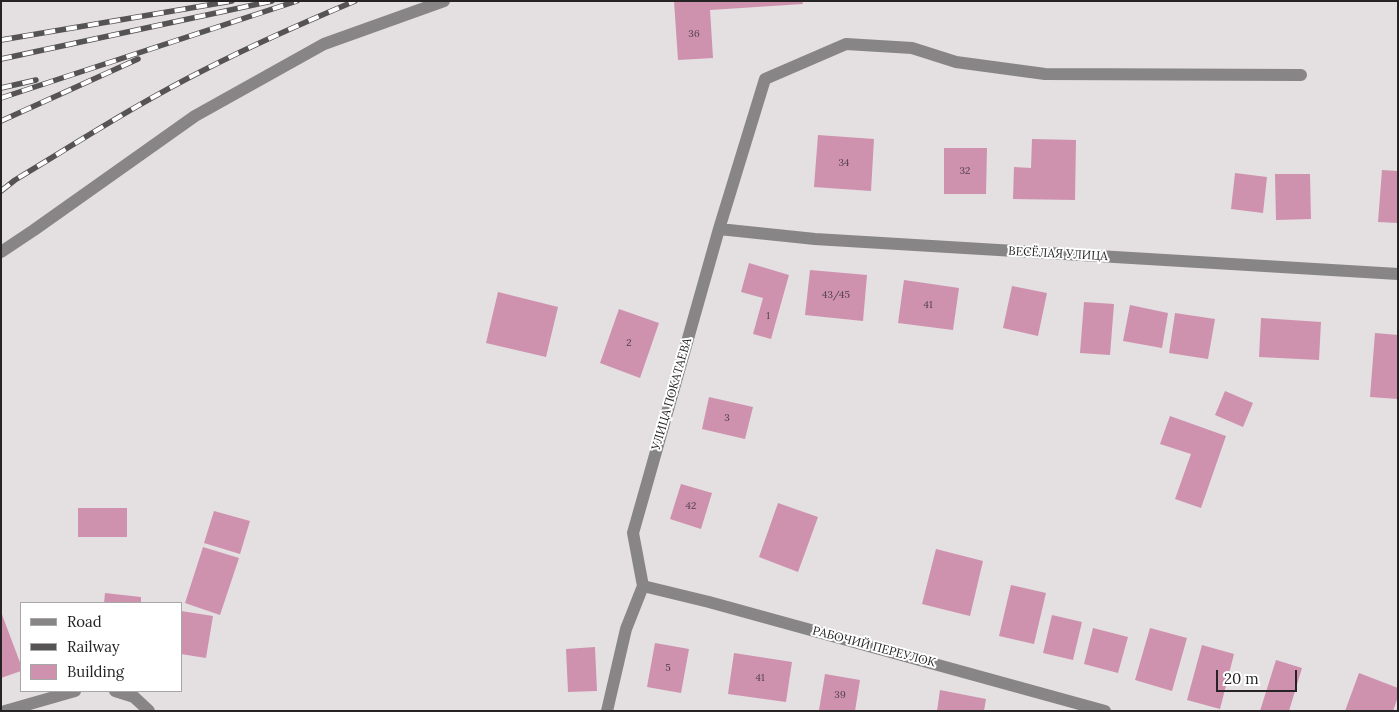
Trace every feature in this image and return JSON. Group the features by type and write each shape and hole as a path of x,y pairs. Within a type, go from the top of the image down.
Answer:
{"street":[{"path":"1,252 195,116 324,44 444,1"},
{"name":"УЛИЦА ПОКАТАЕВА","path":"643,586 633,533 719,229 765,79 846,44 912,48 956,62 1045,74 1300,75"},
{"name":"ВЕСЁЛАЯ УЛИЦА","path":"719,229 815,239 1398,274"},
{"path":"606,711 626,629 643,586"},
{"name":"РАБОЧИЙ ПЕРЕУЛОК","path":"643,586 709,602 1105,711"},
{"path":"5,711 72,692"},
{"path":"118,692 134,697 149,711"}],"building":[{"path":"674,1 802,1 803,4 710,10 713,58 678,60"},
{"path":"818,135 874,139 871,191 814,187"},
{"path":"1032,139 1076,140 1075,200 1013,199 1014,167 1031,168"},
{"path":"944,148 987,148 986,194 944,194"},
{"path":"1382,170 1398,171 1398,223 1378,222"},
{"path":"1235,173 1267,177 1263,213 1231,209"},
{"path":"1275,174 1310,174 1311,219 1276,220"},
{"path":"749,263 789,275 771,339 753,334 763,298 741,292"},
{"path":"810,270 867,275 863,321 805,315"},
{"path":"904,280 959,288 953,330 898,323"},
{"path":"1012,286 1047,293 1038,336 1003,328"},
{"path":"498,292 558,307 546,357 486,343"},
{"path":"1084,302 1114,304 1110,355 1080,353"},
{"path":"1130,305 1168,313 1162,348 1123,341"},
{"path":"619,309 659,323 640,378 600,363"},
{"path":"1175,313 1215,319 1208,359 1169,353"},
{"path":"1261,318 1321,322 1319,360 1259,357"},
{"path":"1375,333 1398,335 1398,399 1370,397"},
{"path":"1225,391 1253,403 1243,427 1215,415"},
{"path":"709,397 753,407 745,439 702,429"},
{"path":"1170,416 1226,436 1201,508 1175,499 1191,454 1160,444"},
{"path":"681,484 712,493 701,529 670,519"},
{"path":"778,503 818,517 798,572 759,557"},
{"path":"78,508 127,508 127,537 78,537"},
{"path":"214,511 250,521 240,554 204,543"},
{"path":"203,547 239,558 220,615 185,603"},
{"path":"936,549 983,561 970,616 922,604"},
{"path":"1011,585 1046,593 1034,644 999,636"},
{"path":"105,593 141,597 141,602 104,602"},
{"path":"182,611 213,616 206,658 182,654"},
{"path":"1,612 20,662 20,671 1,678"},
{"path":"1052,615 1082,622 1073,660 1043,653"},
{"path":"1093,628 1128,637 1118,673 1084,664"},
{"path":"1150,628 1187,638 1172,691 1135,680"},
{"path":"655,643 689,649 681,693 647,687"},
{"path":"1202,645 1234,654 1220,709 1187,700"},
{"path":"595,647 597,691 568,692 566,649"},
{"path":"734,653 792,662 786,702 728,694"},
{"path":"1276,660 1302,668 1289,711 1260,711"},
{"path":"1359,673 1398,688 1398,697 1393,711 1345,711"},
{"path":"825,674 860,680 855,711 819,710"},
{"path":"940,690 986,699 984,711 937,711"}],"railway":[{"path":"1,40 232,1"},
{"path":"1,59 272,1"},
{"path":"1,98 297,1"},
{"path":"1,191 15,180 86,137 181,82 261,42 355,1"},
{"path":"1,121 138,59"},
{"path":"1,88 36,80"}]}
